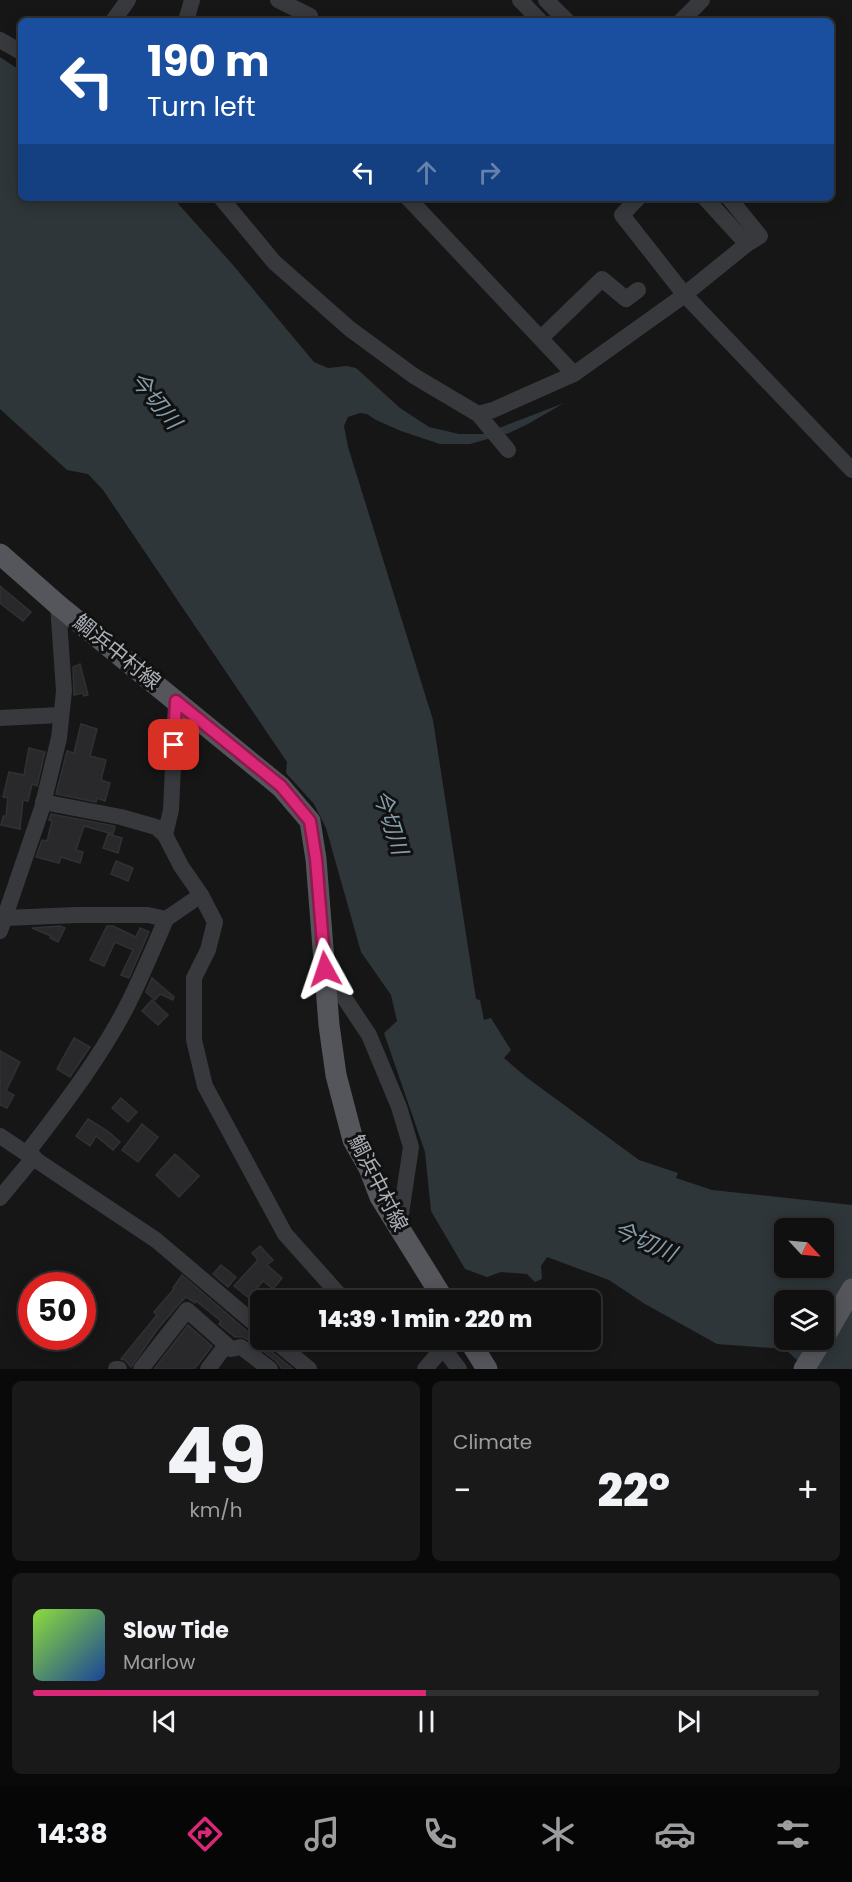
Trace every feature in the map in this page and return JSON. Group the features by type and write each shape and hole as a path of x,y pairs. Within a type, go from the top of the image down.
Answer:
{"main road":[{"name":"鯛浜中村線","path":"0,554 58,605 281,786 310,821 316,859 329,1025 336,1075 353,1140 369,1168 380,1197 438,1290"},
{"path":"834,1320 852,1289"},
{"path":"475,1350 487,1369"},
{"path":"804,1369 816,1350"}],"street":[{"path":"115,18 128,0"},
{"path":"187,18 192,0"},
{"path":"278,0 310,18"},
{"path":"520,0 537,18"},
{"path":"546,0 564,18"},
{"path":"684,18 702,0"},
{"path":"0,40 18,50"},
{"path":"223,201 274,262 350,329 414,376 478,414 508,450"},
{"path":"411,201 574,374"},
{"path":"635,201 622,215 684,294 852,470"},
{"path":"708,201 747,244"},
{"path":"478,414 493,410 574,374 760,236 731,201"},
{"path":"541,338 602,279 626,299 638,290"},
{"path":"58,605 64,691 58,738 43,802 2,925 76,915 148,915 166,919"},
{"path":"165,835 171,810 176,701"},
{"path":"0,718 60,715"},
{"path":"43,802 121,817 156,827 165,835 181,866 201,895 215,922 208,950 194,978 194,1040 205,1086 285,1234 335,1290"},
{"path":"0,1198 100,1051 128,1005 166,919 201,895"},
{"path":"325,969 369,1035 399,1107 411,1147 399,1227"},
{"path":"0,1136 156,1240 250,1320"},
{"path":"141,1369 187,1310 231,1349 241,1347 270,1369"},
{"path":"208,1369 226,1345"},
{"path":"286,1350 309,1369"},
{"path":"425,1369 440,1350"},
{"path":"444,1350 459,1369"}],"water":[{"name":"今切川","path":"0,57 18,69 18,201 176,201 314,362 328,368 347,366 356,368 400,408 429,427 459,434 483,434 564,403 509,433 470,444 440,444 401,431 367,414 360,413 348,417 344,426 348,447 433,720 476,999 480,1000 484,1020 491,1018 511,1050 504,1058 526,1077 639,1160 678,1173 676,1178 712,1190 852,1205 852,1369 807,1369 786,1350 834,1350 834,1290 774,1290 774,1348 717,1344 645,1304 609,1280 547,1257 541,1266 542,1279 535,1282 527,1274 501,1272 487,1277 465,1269 431,1211 425,1152 384,1033 397,1021 391,995 361,952 326,828 314,804 286,773 287,762 103,490 88,474 67,470 0,409"}],"building":[{"path":"0,586 31,612 23,621 0,603"},
{"path":"80,664 88,695 84,696 82,693 74,695 73,667"},
{"path":"81,724 97,729 90,756 106,760 101,780 110,783 105,801 97,798 96,802 56,794 67,751 74,753"},
{"path":"29,748 45,752 37,786 32,784 28,801 23,800 20,829 1,825 3,816 6,816 8,798 3,797 9,772 24,775"},
{"path":"51,814 115,826 113,834 84,826 76,850 83,852 80,863 61,857 59,863 36,857 42,840 47,841 52,821 49,820"},
{"path":"108,834 122,838 118,853 103,848"},
{"path":"116,861 133,868 128,881 111,874"},
{"path":"60,926 65,928 58,942 50,938 51,936 32,928"},
{"path":"107,926 113,926 136,937 140,928 149,932 129,978 121,975 133,950 115,942 104,966 90,960"},
{"path":"152,978 174,997 173,1000 160,994 155,1000 146,992"},
{"path":"152,1000 168,1015 158,1025 142,1011"},
{"path":"74,1038 90,1047 70,1077 57,1069"},
{"path":"0,1051 20,1062 6,1091 14,1095 7,1108 0,1105"},
{"path":"121,1098 137,1112 128,1122 112,1108"},
{"path":"88,1119 120,1142 113,1150 96,1136 90,1146 76,1136"},
{"path":"142,1124 158,1137 138,1162 122,1150"},
{"path":"175,1154 199,1176 179,1197 156,1175"},
{"path":"260,1246 273,1260 267,1265 282,1278 273,1289 263,1281 256,1290 250,1290 249,1298 234,1286 258,1260 252,1253"},
{"path":"221,1265 236,1277 228,1287 213,1274"},
{"path":"182,1275 250,1334 250,1341 243,1337 235,1337 219,1324 221,1321 196,1301 195,1303 186,1297 157,1330 131,1367 121,1359 157,1315 154,1312"},
{"path":"188,1325 212,1346 200,1362 194,1369 154,1369"},
{"path":"262,1350 269,1350 293,1369 282,1369"}],"route":[{"path":"174,745 176,701 281,786 310,821 316,859 325,969"}]}
